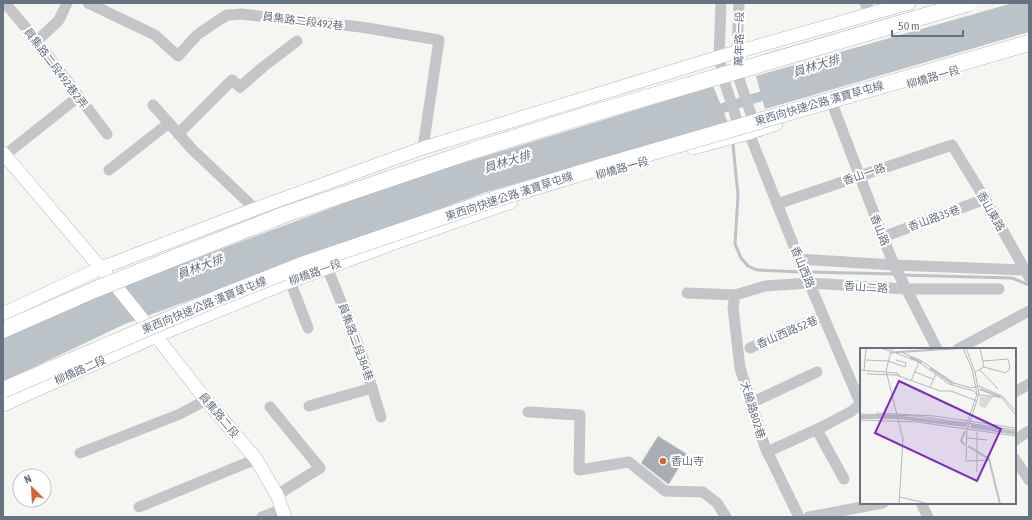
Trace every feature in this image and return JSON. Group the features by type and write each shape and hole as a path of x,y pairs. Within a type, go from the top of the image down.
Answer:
{"highway":[{"path":"3,330 94,290 286,214 475,150 577,118 970,3"},
{"name":"東西向快速公路 漢寶草屯線","path":"3,390 218,298 307,263 487,201 1029,43"}],"main road":[{"path":"3,314 101,268 255,209 423,148 737,52 868,8 909,3"},
{"name":"柳橋路一段","path":"156,336 290,281 504,204 596,175 749,133 833,106 1029,50"},
{"path":"4,154 101,268"},
{"name":"員集路二段","path":"101,268 206,400 256,459 278,495 284,513"},
{"name":"柳橋路二段","path":"3,405 156,336"}],"street":[{"name":"員集路二段492巷2弄","path":"6,3 37,41 107,134"},
{"path":"37,41 59,20 67,3"},
{"name":"員集路二段492巷","path":"88,3 155,35 178,56 197,35 216,22 227,15 241,14 361,28 439,40 423,148"},
{"name":"萬年路一段","path":"721,3 719,57 724,80 737,121 749,133"},
{"name":"萬年路一段","path":"740,3 737,52 738,76 752,116 749,133"},
{"path":"178,134 232,80 240,87 262,67 297,41"},
{"path":"4,154 78,97"},
{"path":"153,105 192,149 255,209"},
{"name":"香山路","path":"833,106 894,265 936,348"},
{"path":"109,170 169,123"},
{"name":"香山西路","path":"749,133 799,259 860,401"},
{"name":"香山一路","path":"777,204 952,145"},
{"name":"香山東路","path":"952,145 1025,266"},
{"name":"香山路35巷","path":"883,237 985,199"},
{"path":"799,259 894,265 1025,266"},
{"name":"員集路二段384巷","path":"327,267 362,352 381,417"},
{"path":"290,281 308,328"},
{"name":"香山二路","path":"687,293 735,295 765,286 809,283 906,289 999,289"},
{"name":"大饒路802巷","path":"735,295 733,307 740,368 765,447 799,517"},
{"path":"960,348 1029,311"},
{"name":"香山西路52巷","path":"750,348 823,316"},
{"path":"751,403 816,372"},
{"path":"1016,391 1029,384"},
{"path":"309,406 372,388"},
{"path":"80,453 180,414 206,400"},
{"path":"767,452 817,430 852,411 860,401"},
{"path":"270,408 320,468 278,495"},
{"path":"528,412 580,415 579,470 629,462 665,491 703,492 717,503 722,516"},
{"path":"817,430 844,479"},
{"path":"1016,439 1029,431"},
{"path":"140,507 256,459"},
{"path":"1016,460 1029,480"},
{"path":"809,517 879,504"},
{"path":"922,504 928,517"},
{"path":"869,517 872,506"},
{"path":"262,517 284,513"}],"water":[{"path":"1013,3 1029,3 1029,32 765,109 756,76"},
{"path":"713,86 728,123 486,192 125,324 3,382 3,338 82,301 398,183"}],"building":[{"name":"香山寺","path":"658,436 687,454 669,484 641,463"}],"waterway":[{"name":"員林大排","path":"710,112 775,92"},
{"path":"733,145 738,195 735,244 741,258 748,266 757,270 801,272"},
{"path":"806,272 897,274"},
{"path":"902,275 1012,278 1029,285"}],"place":[{"name":"香山寺","path":"663,461"}]}
